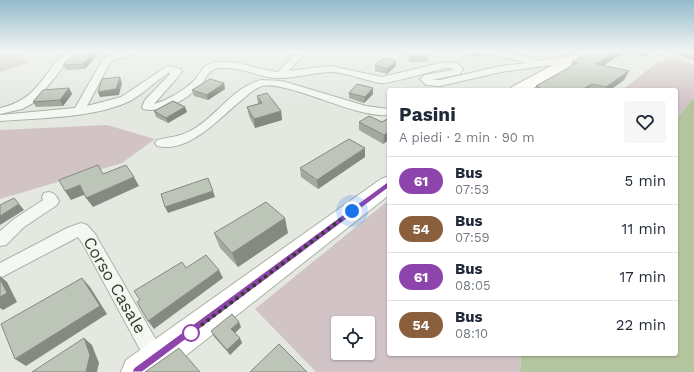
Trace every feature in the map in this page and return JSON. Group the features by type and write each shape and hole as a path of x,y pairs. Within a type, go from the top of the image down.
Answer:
{"main road":[{"path":"522,88 556,68"},
{"name":"Corso Casale","path":"147,366 387,186"}],"street":[{"path":"0,111 26,104 36,96 56,68"},
{"path":"80,110 102,68"},
{"path":"0,118 80,110 123,100 133,95 169,69 177,71 149,102 148,107 159,107 184,94 199,82 204,76 205,70 208,68"},
{"path":"247,68 268,74 280,75 331,69 382,80 431,68"},
{"path":"280,75 286,68"},
{"path":"457,68 457,72 428,76 425,80 430,83 440,83 506,68"},
{"path":"451,88 522,68"},
{"path":"161,143 172,142 190,137 201,130 236,99 254,86 262,83 277,84 373,110 387,112"},
{"path":"0,240 19,222 52,201 49,197"},
{"name":"Corso Casale","path":"0,271 81,229 89,239 147,366"}],"shaded area":[{"path":"0,68 11,68 0,72"},
{"path":"650,68 694,68 694,98 678,117 678,88 625,88"},
{"path":"694,98 694,372 520,372 521,356 678,356 678,117"},
{"path":"107,125 155,139 122,163 0,199 0,130"},
{"path":"387,202 387,356 521,356 520,372 316,372 255,309"}],"building":[{"path":"567,68 617,68 629,71 606,87 592,84 585,88 540,88 536,86"},
{"path":"120,77 116,89 98,92 102,79"},
{"path":"210,79 224,83 207,95 192,90"},
{"path":"357,84 373,88 365,97 349,93"},
{"path":"69,88 60,100 33,102 43,90"},
{"path":"267,93 281,111 254,119 247,107 262,103 257,96"},
{"path":"173,101 185,107 166,118 154,111"},
{"path":"369,116 382,122 387,119 387,133 384,135 359,122"},
{"path":"349,139 365,148 317,180 300,168"},
{"path":"98,165 103,174 126,165 134,177 86,198 80,185 65,191 59,180"},
{"path":"208,178 213,191 165,207 161,194"},
{"path":"14,198 19,204 0,216 0,205"},
{"path":"266,202 285,218 232,253 214,233"},
{"path":"206,255 219,270 148,321 137,302 140,300 134,291 182,262 186,268"},
{"path":"82,278 100,306 15,359 1,324"},
{"path":"0,279 7,293 0,297"},
{"path":"232,314 239,322 231,329 240,338 227,350 211,331"},
{"path":"84,338 90,355 86,372 32,372"},
{"path":"279,344 307,372 250,372"},
{"path":"179,348 200,372 145,372"}],"bus line":[{"name":"61","path":"138,372 387,186"}],"route":[{"path":"191,333 352,211"}]}
